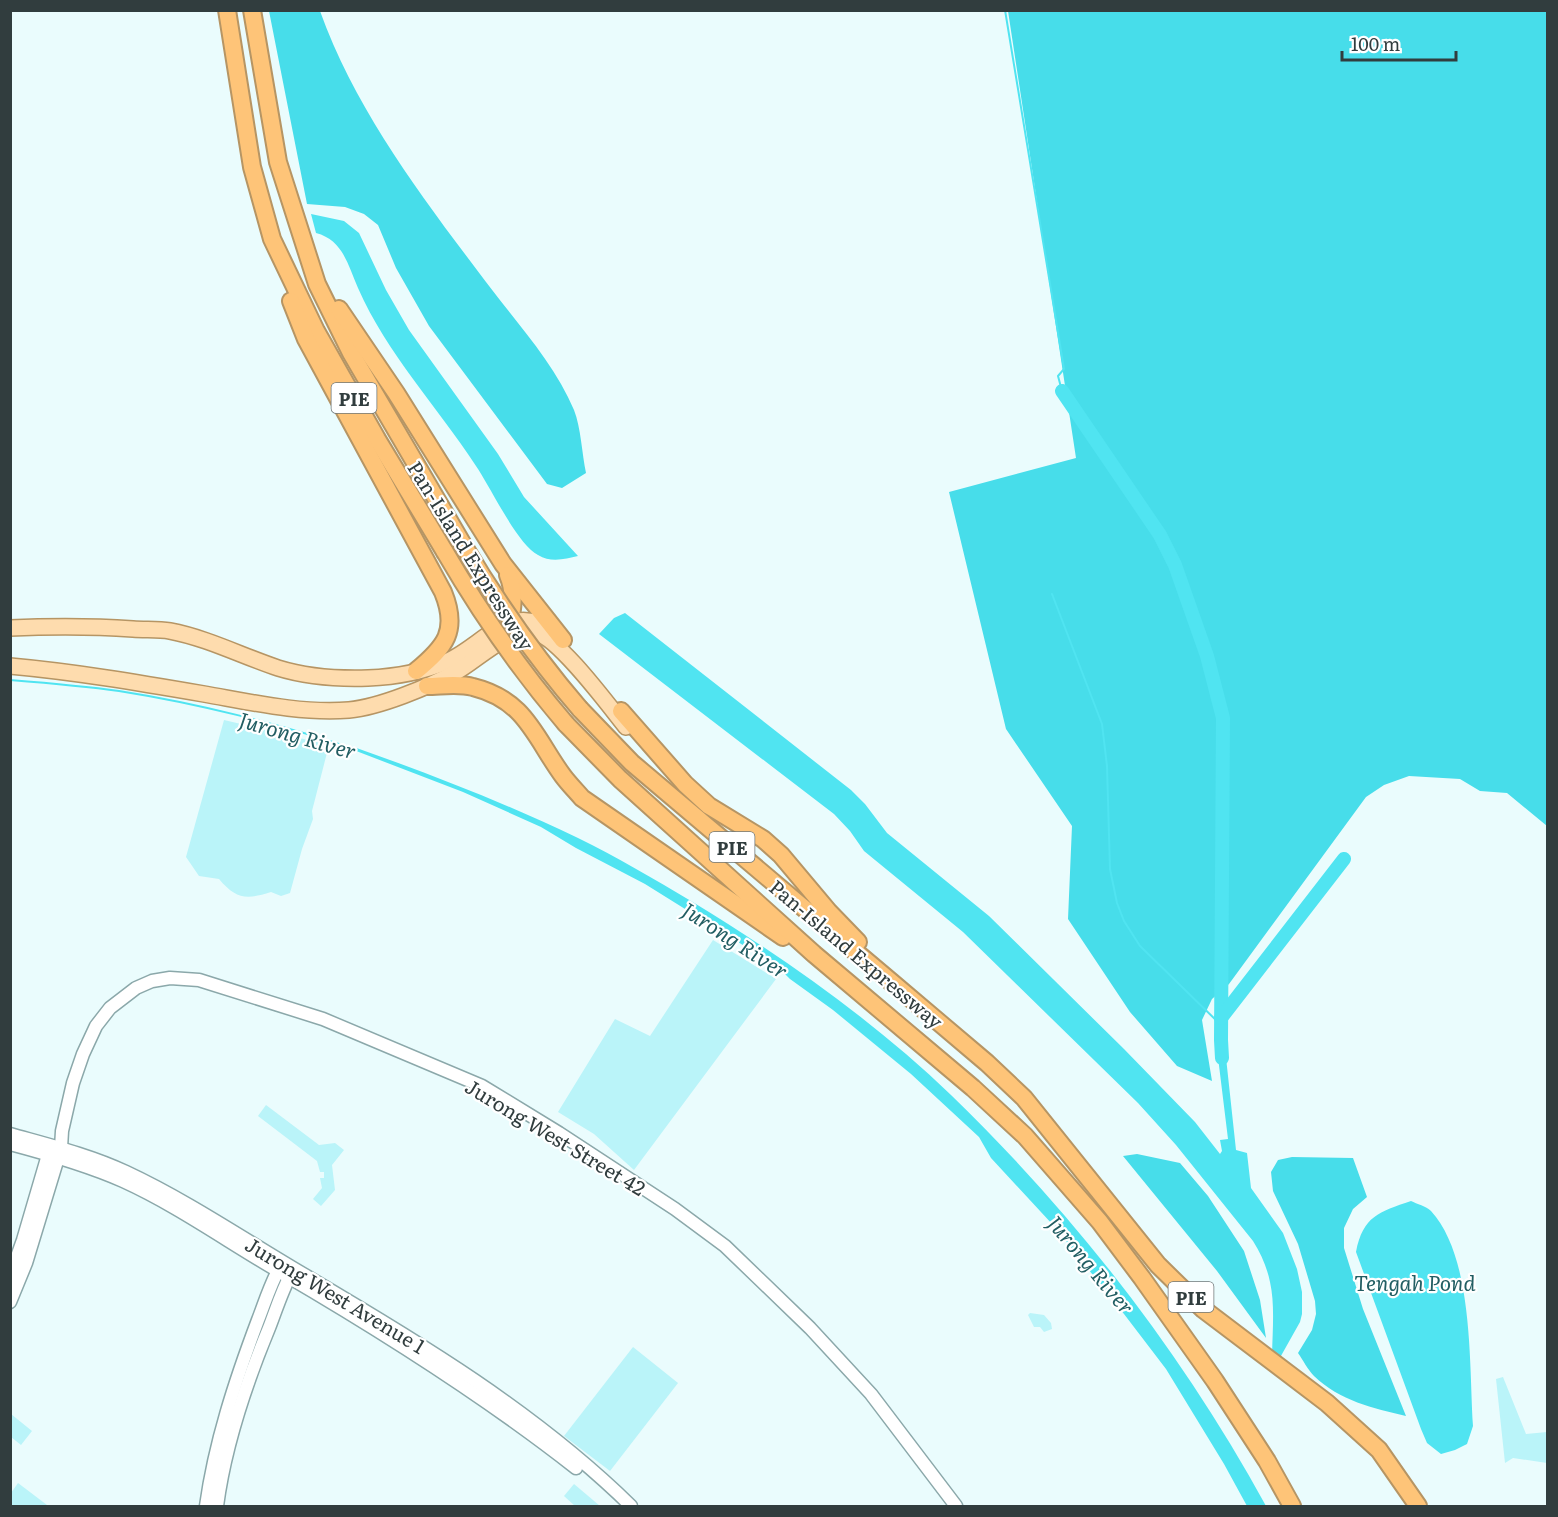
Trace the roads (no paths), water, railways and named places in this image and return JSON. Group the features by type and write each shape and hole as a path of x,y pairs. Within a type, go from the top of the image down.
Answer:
{"highway":[{"name":"Pan-Island Expressway","path":"227,10 252,167 272,239 316,331 377,439 497,637 530,682 566,724 620,779 828,967 973,1088 1025,1136 1068,1183 1142,1278 1215,1381 1267,1461 1292,1506"},
{"name":"Pan-Island Expressway","path":"252,10 278,162 317,284 351,353 462,543 514,627 547,670 580,710 632,763 987,1063 1024,1098 1158,1265 1203,1310 1327,1403 1379,1450 1418,1506"},
{"path":"272,239 282,281 306,339 443,592 450,609 451,623 444,643 433,657 416,671"},
{"path":"317,284 332,298 396,393 503,564 563,640"},
{"path":"503,564 511,582 513,595 508,630"},
{"path":"427,686 471,686 495,694 511,705 529,722 563,776 582,798 749,915 828,967"},
{"path":"621,711 685,784 709,806 763,839 781,855 889,980"},
{"path":"1267,1461 1284,1506"}],"main road":[{"path":"10,666 94,674 282,707 348,710 372,706 427,686 456,672 508,630 525,620 537,622 563,640 621,711"},
{"path":"10,628 55,626 168,631 193,637 279,668 326,677 380,678 416,671 450,660 489,633 508,630 534,632 551,641 634,736 648,742"}],"street":[{"name":"Jurong West Street 42","path":"54,1151 62,1131 73,1083 83,1054 99,1020 136,988 152,981 186,978 215,984 323,1019 482,1086 667,1204 725,1246 810,1328 871,1394 956,1506"},
{"name":"Jurong West Avenue 1","path":"10,1134 54,1151 124,1171 162,1190 432,1364 508,1416 578,1469 619,1506"},
{"name":"Jurong West Avenue 1","path":"10,1144 54,1151"},
{"path":"10,1276 54,1151"},
{"path":"10,1302 26,1263 54,1151"},
{"path":"206,1506 210,1477 227,1410 243,1361 280,1266"},
{"name":"Jurong West Avenue 1","path":"292,1273 371,1314 486,1387 556,1440 631,1506"},
{"path":"217,1506 221,1476 237,1414 254,1365 292,1273"}],"water":[{"path":"311,214 344,221 359,233 386,290 409,330 498,454 524,497 578,556 558,560 548,559 538,555 522,540 476,466 383,335 339,247 325,236 316,233"},
{"path":"625,613 851,790 887,833 989,916 1124,1049 1195,1122 1220,1154 1222,1151 1220,1140 1228,1139 1216,1041 1224,1039 1236,1150 1247,1153 1251,1188 1283,1233 1297,1269 1302,1292 1300,1322 1277,1363 1272,1356 1273,1310 1270,1283 1261,1256 1253,1241 1176,1145 1138,1103 963,932 864,851 834,814 599,634 614,618"},
{"name":"Jurong River","path":"351,746 494,801 578,838 621,860 759,944 859,1015 951,1095 997,1141 1084,1238 1163,1341 1234,1450 1266,1506 1247,1506 1166,1369 1124,1314 1053,1225 991,1158 979,1137 911,1074 833,1010 790,979 778,967 645,884 541,827 463,792 351,749"},
{"name":"Tengah Pond","path":"1411,1201 1431,1211 1445,1231 1455,1256 1467,1313 1473,1426 1467,1444 1441,1454 1427,1443 1421,1429 1356,1252 1363,1230 1374,1217 1381,1212"}],"waterway":[{"path":"1005,10 1064,369 1058,376 1062,391"},
{"path":"1062,391 1160,535 1175,565 1207,656 1223,718 1222,1058"},
{"path":"1052,594 1102,724 1107,766 1110,869 1117,903 1124,921 1140,946 1221,1025"},
{"name":"Jurong River","path":"10,680 105,689 178,702 268,723 354,749"},
{"path":"1221,1018 1344,859"}]}
